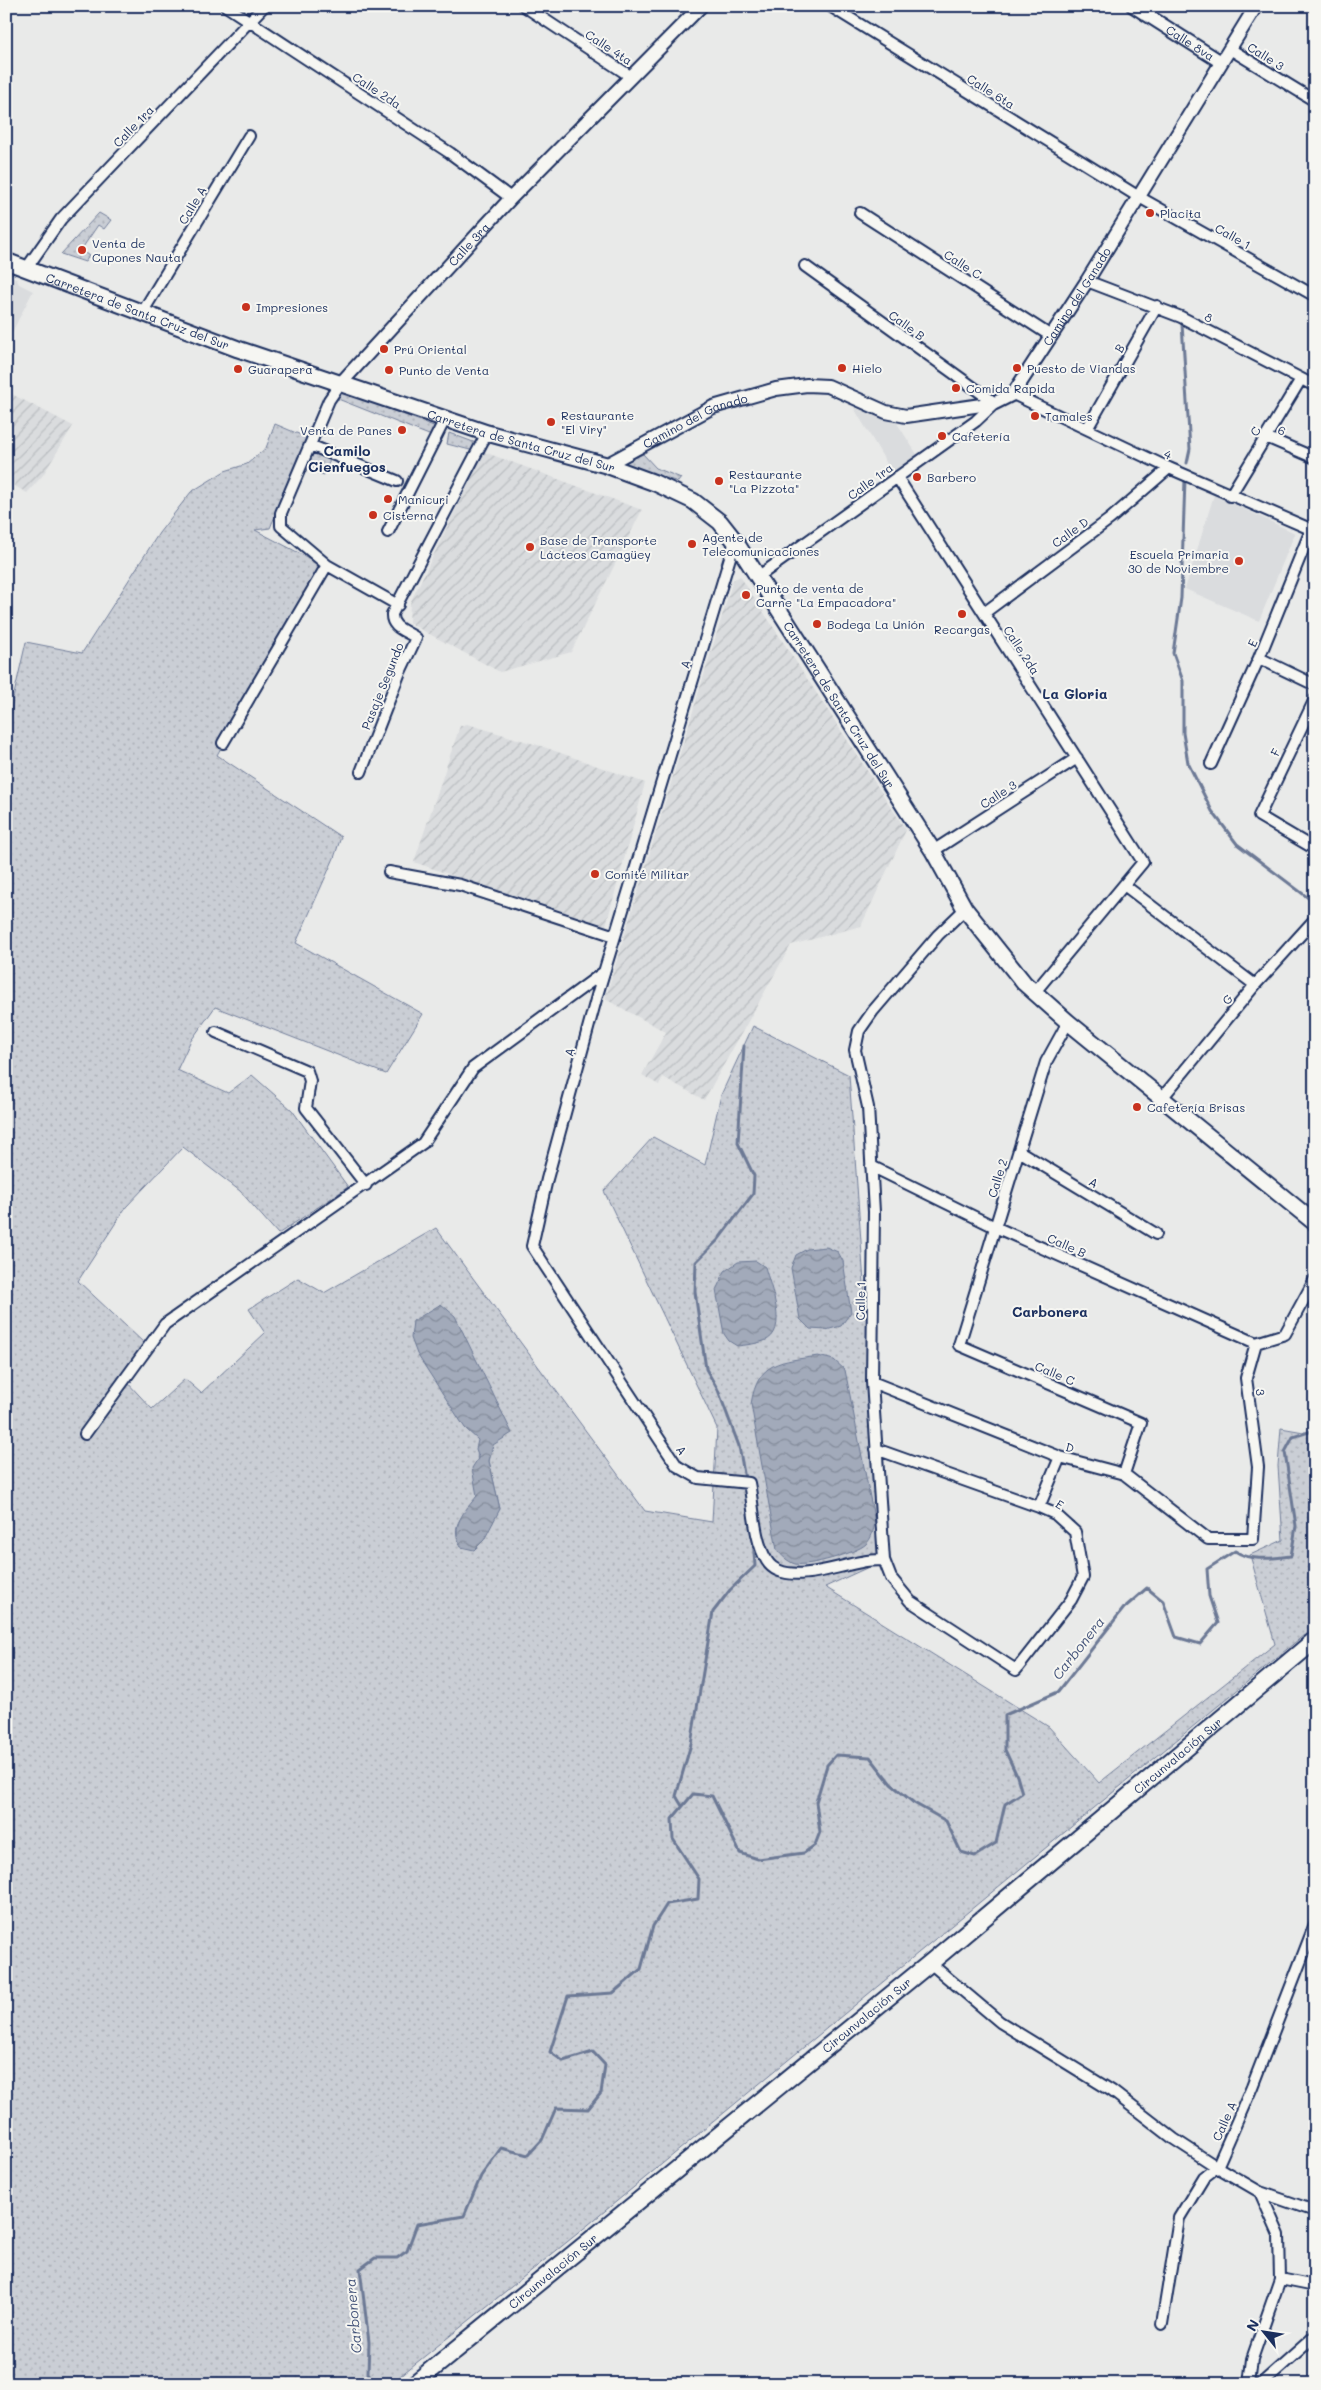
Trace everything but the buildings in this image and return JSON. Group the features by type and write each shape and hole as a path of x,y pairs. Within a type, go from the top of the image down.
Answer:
{"main road":[{"name":"Carretera de Santa Cruz del Sur","path":"6,261 238,349 487,433 606,466 655,484 693,502 720,522 735,541 933,851 965,908 1024,983 1068,1022 1315,1223"},
{"name":"Circunvalación Sur","path":"414,2384 930,1963 1315,1640"}],"street":[{"name":"Calle 2da","path":"226,6 450,153 512,198"},
{"name":"Calle 1ra","path":"26,269 61,219 264,6"},
{"name":"Calle 4ta","path":"524,6 630,76"},
{"name":"Calle 3ra","path":"326,564 281,526 281,513 329,400 340,384 512,198 701,6"},
{"name":"Calle 6ta","path":"830,6 1139,197"},
{"name":"Calle 8va","path":"1133,6 1221,62"},
{"name":"Camino del Ganado","path":"606,466 713,407 776,389 807,385 828,386 886,412 906,416 995,403 1013,394 1087,281 1256,6"},
{"name":"Calle 3","path":"1230,49 1315,101"},
{"name":"Calle A","path":"142,313 249,136"},
{"name":"Calle 1","path":"1139,197 1315,296"},
{"name":"Calle C","path":"860,212 1051,336"},
{"name":"Calle B","path":"805,266 995,403"},
{"name":"8","path":"1087,281 1157,306 1315,386"},
{"name":"B","path":"1088,429 1157,306"},
{"name":"C","path":"1230,496 1300,379"},
{"name":"4","path":"1013,394 1230,496 1313,530"},
{"name":"Calle 1ra","path":"759,576 976,421 995,403"},
{"path":"388,532 445,419"},
{"name":"Pasaje Segundo","path":"361,772 400,672 416,638 394,625 392,621 398,605 487,433"},
{"name":"6","path":"1266,437 1315,458"},
{"path":"310,445 397,481"},
{"name":"Calle D","path":"984,613 1110,519 1169,468"},
{"name":"Calle 2da","path":"897,477 1143,862 1124,886"},
{"name":"E","path":"1211,764 1259,658 1313,530"},
{"name":"A","path":"735,541 604,972 547,1179 532,1246 677,1466 698,1478 750,1483 761,1549 768,1563 777,1570 787,1573 806,1574 862,1561 884,1560"},
{"path":"223,743 326,564 398,605"},
{"path":"1259,658 1315,685"},
{"name":"F","path":"1315,699 1258,816 1315,849"},
{"name":"Calle 3","path":"933,851 1077,758"},
{"path":"389,872 460,885 615,936"},
{"path":"1034,993 1124,886 1255,985"},
{"name":"Calle 1","path":"965,908 905,972 859,1031 855,1050 868,1107 874,1212 872,1382 876,1449 884,1560 891,1578 910,1601 1016,1670"},
{"name":"G","path":"1162,1098 1255,985 1315,919"},
{"path":"85,1434 165,1324 424,1143 473,1068 604,972"},
{"name":"Calle 2","path":"959,1345 1046,1062 1068,1022"},
{"path":"216,1032 307,1071 310,1081 306,1108 366,1185"},
{"name":"A","path":"1019,1151 1156,1234"},
{"name":"Calle B","path":"871,1166 996,1227 1256,1343"},
{"path":"1256,1343 1285,1334 1315,1278"},
{"name":"3","path":"1253,1539 1258,1467 1246,1378 1256,1343"},
{"name":"Calle C","path":"959,1345 1141,1424 1124,1474"},
{"name":"D","path":"872,1382 1060,1457 1124,1474 1208,1539 1253,1539"},
{"name":"E","path":"876,1449 1039,1507 1055,1514 1075,1532 1083,1576 1071,1600 1016,1670"},
{"path":"1039,1507 1060,1457"},
{"name":"Calle A","path":"1162,2324 1179,2218 1204,2177 1217,2168 1252,2087 1315,1924"},
{"path":"930,1963 1000,2022 1112,2091 1174,2139 1217,2168 1260,2192 1309,2209 1315,2206"},
{"path":"1249,2384 1252,2359 1280,2279 1279,2235 1260,2192"},
{"path":"1280,2279 1315,2286"},
{"path":"1261,2384 1315,2336"}],"shaded area":[{"path":"99,213 111,220 104,229 98,225 81,250 89,256 85,262 61,254"},
{"path":"6,274 16,278 19,284 33,291 6,344"},
{"path":"6,391 73,426 43,475 27,493 6,481"},
{"path":"341,391 439,428 434,437 338,399"},
{"path":"854,408 895,420 918,456 893,474"},
{"path":"275,424 308,438 270,528 255,530 322,565 217,755 341,837 334,858 296,943 423,1014 386,1074 215,1007 190,1042 177,1070 228,1093 252,1075 292,1110 348,1187 278,1234 240,1191 183,1147 126,1207 78,1281 144,1343 126,1381 152,1409 185,1379 201,1393 265,1333 249,1309 298,1278 324,1293 436,1228 645,1511 712,1522 717,1428 604,1191 653,1137 705,1165 721,1095 753,1026 849,1075 884,1560 825,1587 1049,1727 1099,1783 1275,1644 1250,1555 1283,1540 1278,1466 1281,1428 1315,1434 1315,1626 577,2234 390,2384 6,2384 6,753 12,703 26,642 82,653 159,533 191,492 225,471 247,464 266,448","holes":["465,1428 493,1445 489,1461 500,1509 461,1547 456,1529 458,1523 474,1502 479,1481 477,1453 479,1440"]},
{"path":"449,433 476,443 474,451 447,444"},
{"path":"310,445 332,454 324,475 301,467"},
{"path":"484,452 642,510 571,652 500,672 409,623 410,603"},
{"path":"643,454 656,468 681,478 678,482 622,464"},
{"name":"Escuela Primaria 30 de Noviembre","path":"1214,495 1295,533 1259,621 1185,589"},
{"path":"740,576 906,830 861,926 791,945 704,1100 663,1077 659,1085 642,1075 666,1032 605,999 733,580"},
{"path":"467,724 541,746 645,783 605,929 414,862 460,726"}],"water":[{"path":"826,1247 838,1252 843,1261 851,1312 841,1326 826,1330 810,1329 800,1319 791,1268 796,1255 807,1249"},
{"path":"756,1261 765,1267 771,1285 776,1308 776,1328 772,1336 764,1341 737,1346 729,1341 724,1334 716,1290 725,1271 738,1262"},
{"path":"441,1304 455,1316 512,1433 493,1445 489,1461 500,1509 484,1540 474,1550 461,1547 457,1532 463,1513 477,1496 472,1468 479,1457 476,1449 478,1440 465,1428 417,1354 411,1338 413,1321"},
{"path":"818,1356 834,1360 845,1370 875,1523 870,1539 861,1548 820,1561 795,1564 777,1550 751,1404 759,1379 766,1371 782,1362"}],"waterway":[{"path":"1182,324 1190,449 1187,463"},
{"path":"1185,479 1181,598 1173,653 1183,681 1183,733 1188,763 1212,811 1237,844 1315,903"},
{"path":"744,1046 738,1143 754,1176 753,1194 718,1240 696,1262 695,1292 706,1369 718,1390 739,1446 745,1479"},
{"name":"Carbonera","path":"376,2384 368,2373 369,2342 360,2269 375,2258 397,2258 407,2251 417,2224 464,2216 481,2176 501,2148 528,2155 542,2140 556,2108 588,2109 601,2093 605,2065 593,2052 563,2061 550,2052 568,1996 613,1993 641,1969 653,1926 667,1904 698,1899 699,1879 673,1839 672,1819 693,1794 712,1796 740,1853 758,1859 804,1853 815,1845 820,1832 816,1802 827,1765 836,1755 870,1757 891,1784 914,1803 946,1821 961,1852 975,1856 996,1843 1005,1804 1022,1793 1017,1776 1005,1750 1005,1715 1058,1692 1124,1608 1147,1588 1163,1601 1176,1637 1200,1644 1218,1623 1209,1596 1207,1569 1235,1551 1255,1558 1291,1556 1296,1526 1285,1452 1293,1437 1315,1430"},
{"path":"682,1806 676,1796 691,1744 713,1612 730,1590 755,1566 753,1538"}],"place":[{"name":"Placita","path":"1150,213"},
{"name":"Venta de Cupones Nauta","path":"82,250"},
{"name":"Impresiones","path":"246,307"},
{"name":"Prú Oriental","path":"384,349"},
{"name":"Hielo","path":"842,368"},
{"name":"Puesto de Viandas","path":"1017,368"},
{"name":"Guarapera","path":"238,369"},
{"name":"Punto de Venta","path":"389,370"},
{"name":"Comida Rapida","path":"956,388"},
{"name":"Tamales","path":"1035,416"},
{"name":"Restaurante \"El Viry\"","path":"551,422"},
{"name":"Venta de Panes","path":"402,430"},
{"name":"Cafetería","path":"942,436"},
{"name":"Barbero","path":"917,477"},
{"name":"Restaurante \"La Pizzota\"","path":"719,481"},
{"name":"Manicuri","path":"388,499"},
{"name":"Cisterna","path":"373,515"},
{"name":"Agente de Telecomunicaciones","path":"692,544"},
{"name":"Base de Transporte Lácteos Camagüey","path":"530,547"},
{"name":"Escuela Primaria 30 de Noviembre","path":"1239,561"},
{"name":"Punto de venta de Carne \"La Empacadora\"","path":"746,595"},
{"name":"Recargas","path":"962,614"},
{"name":"Bodega La Unión","path":"817,624"},
{"name":"Comité Militar","path":"595,874"},
{"name":"Cafetería Brisas","path":"1137,1107"}],"district":[{"name":"Camilo Cienfuegos","path":"347,458"},
{"name":"La Gloria","path":"1075,693"},
{"name":"Carbonera","path":"1050,1311"}]}
